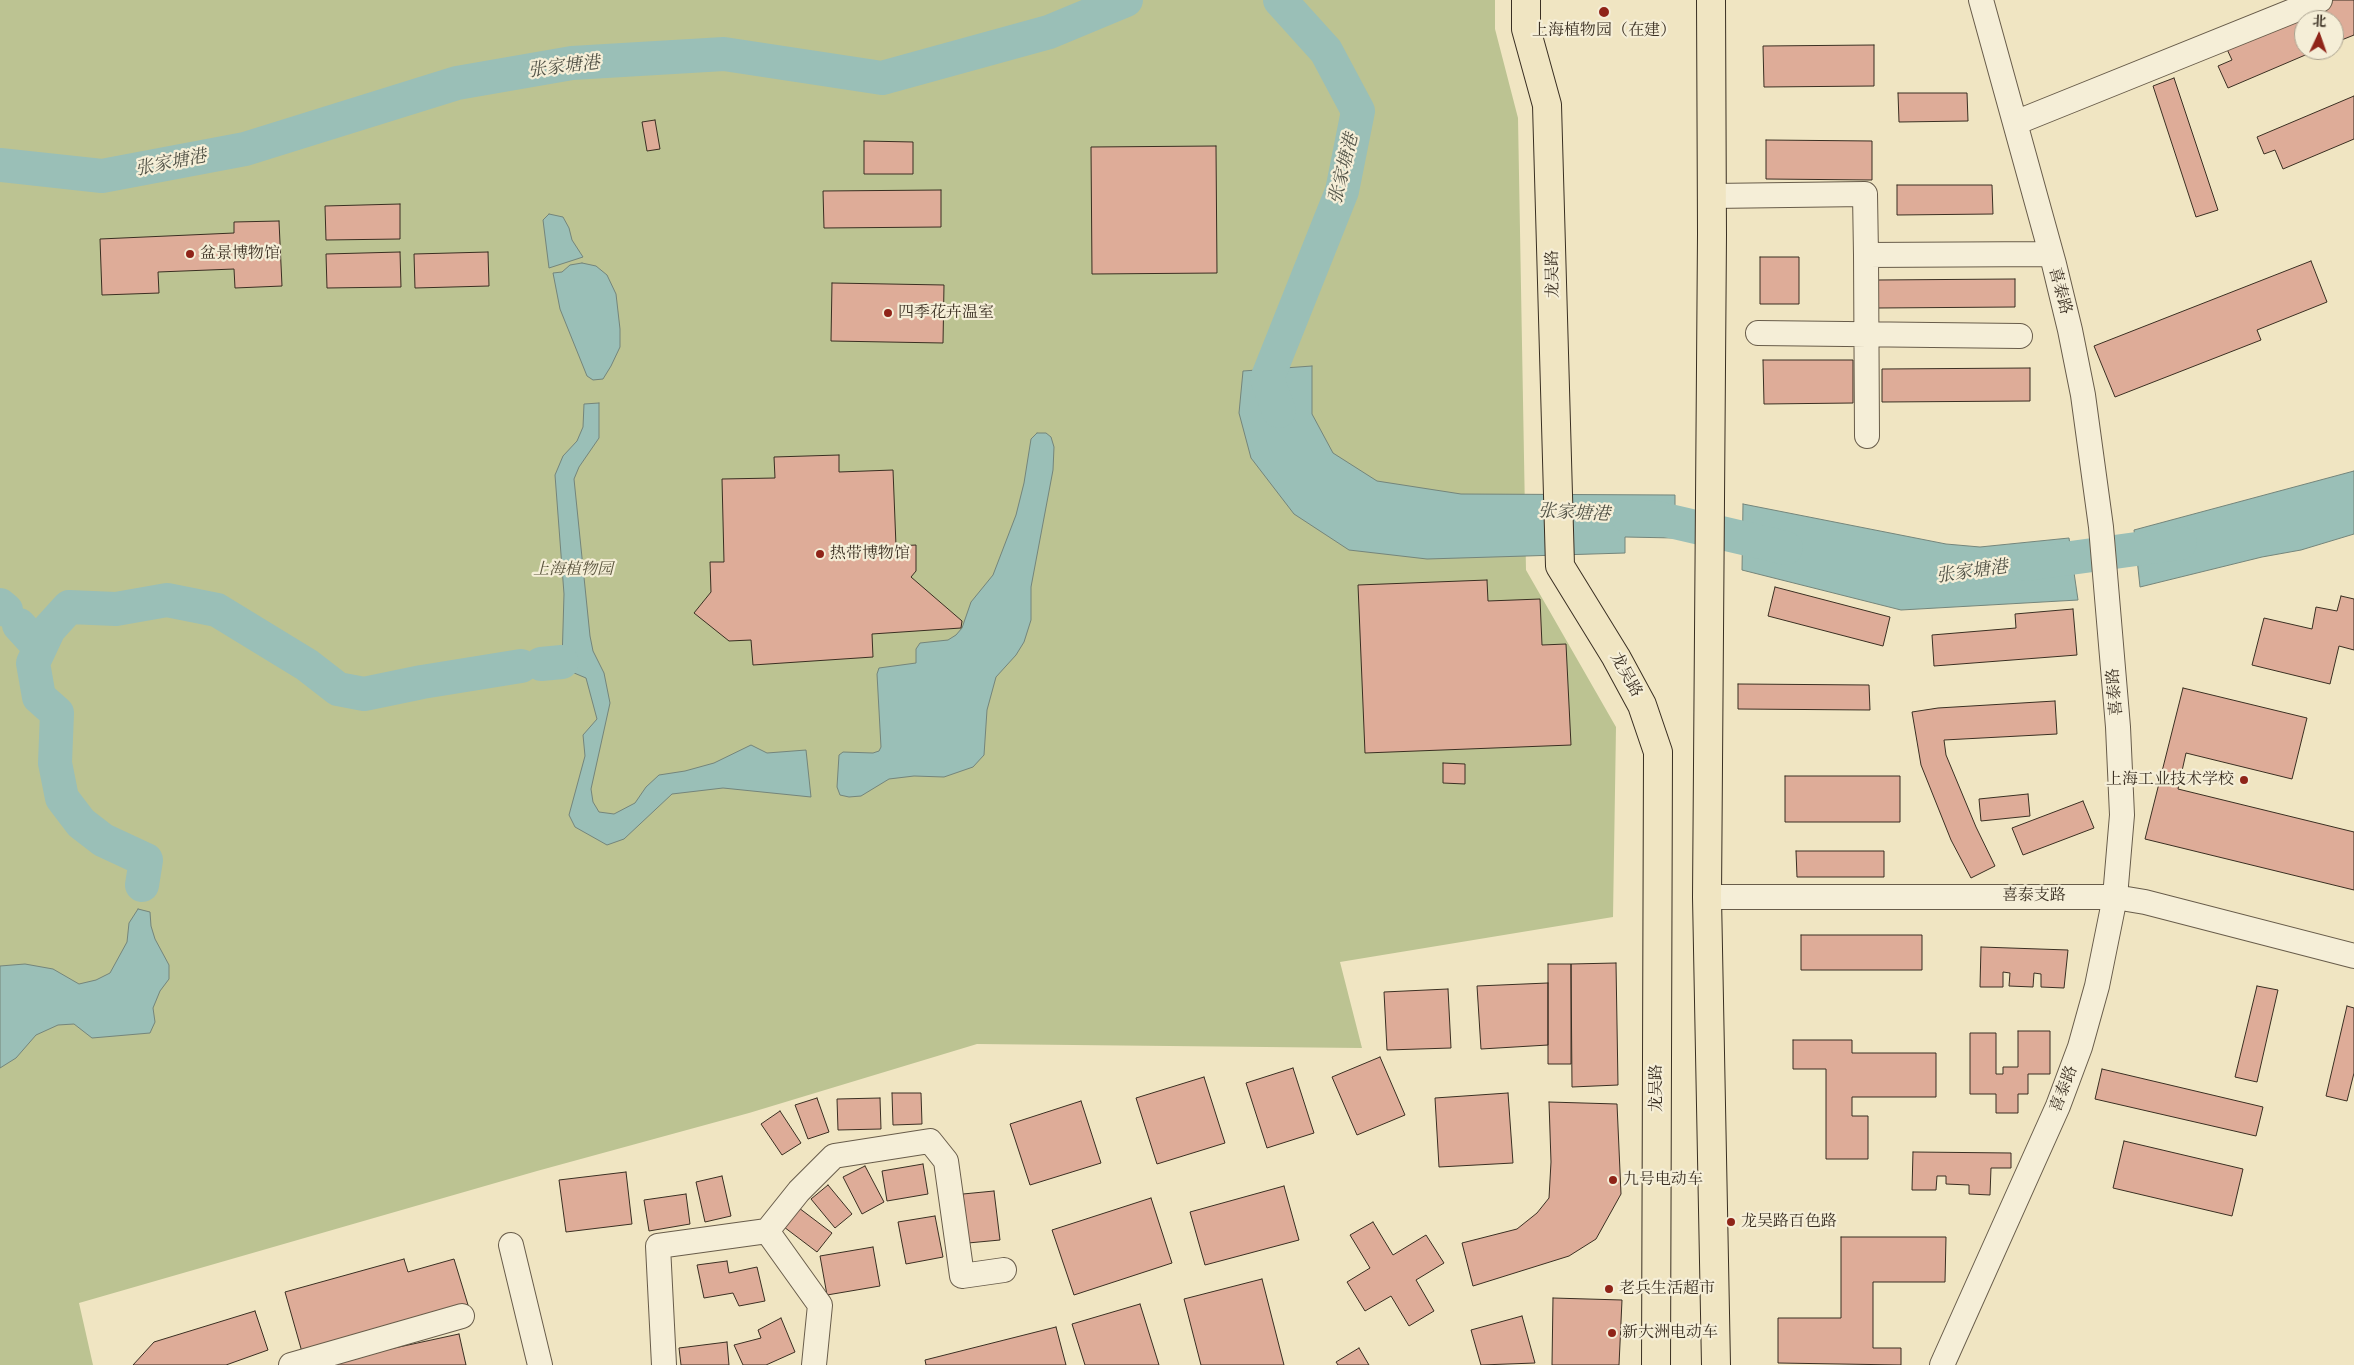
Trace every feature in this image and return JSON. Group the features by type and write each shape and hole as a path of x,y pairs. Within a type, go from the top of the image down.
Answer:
{"main road":[{"name":"龙吴路","path":"1526,0 1526,29 1547,105 1560,566 1616,657 1642,705 1658,752 1656,1365"},
{"path":"1711,0 1712,234 1707,897 1716,1365"}],"street":[{"name":"喜泰路","path":"1942,1365 2058,1106 2080,1046 2097,986 2115,898 2122,815 2121,774 2101,527 2083,395 2070,330 2051,254 1981,0"},
{"path":"2015,123 2320,0"},
{"path":"1712,196 1865,194 1867,436"},
{"path":"1866,255 2051,254"},
{"path":"1758,333 2020,336"},
{"name":"喜泰支路","path":"1707,897 2115,898 2145,902 2354,956"},
{"path":"664,1365 658,1246 766,1231 799,1191 834,1156 930,1141 946,1161 962,1276 1004,1270"},
{"path":"766,1231 820,1305 814,1365"},
{"path":"511,1244 540,1365"},
{"path":"291,1365 462,1316"}],"green space":[{"name":"上海植物园","path":"0,0 1495,0 1495,29 1518,118 1526,570 1616,727 1613,917 1340,962 1362,1048 977,1044 749,1113 537,1171 79,1303 93,1365 0,1365"}],"water":[{"path":"549,214 563,217 569,228 572,240 583,257 549,268 543,220"},
{"path":"582,263 596,266 607,275 616,294 620,347 603,379 593,380 587,376 560,309 553,273 562,272 570,265"},
{"path":"1312,366 1312,414 1333,453 1377,481 1461,494 1675,495 1675,538 1625,537 1625,553 1427,559 1349,550 1294,514 1251,458 1239,413 1243,371"},
{"path":"599,403 599,438 579,467 574,479 590,636 593,651 604,673 610,703 591,789 593,802 599,812 614,814 635,803 646,787 659,775 685,771 714,763 751,745 767,753 806,750 811,797 723,788 672,794 624,839 607,845 575,827 569,815 585,756 583,735 597,719 586,678 567,670 562,662 564,594 555,475 563,456 577,441 583,427 584,404"},
{"path":"1037,433 1046,433 1051,437 1054,447 1053,470 1031,587 1031,620 1024,642 1016,655 996,677 987,710 984,755 973,767 944,777 914,776 889,779 861,796 849,797 840,795 837,787 839,755 843,752 873,753 879,751 881,747 877,674 879,668 916,663 916,649 920,643 948,640 956,635 962,628 971,602 993,575 1016,515 1024,483 1031,439"},
{"path":"2354,471 2354,534 2301,550 2262,557 2140,587 2134,530"},
{"path":"1743,504 1946,544 1980,547 2069,538 2078,600 1901,610 1742,570"},
{"path":"138,909 150,912 151,926 155,939 169,965 169,979 160,991 153,1008 155,1022 150,1033 92,1038 74,1024 58,1025 36,1035 16,1058 0,1068 0,966 25,964 53,969 79,984 96,980 110,973 127,942 129,923"}],"building":[{"path":"2333,0 2354,0 2354,35 2344,39 2344,10 2309,10"},
{"path":"2294,16 2294,60 2228,88 2218,66 2232,60 2225,45"},
{"path":"1874,45 1874,86 1764,87 1763,46"},
{"path":"2174,78 2218,210 2196,217 2153,86"},
{"path":"1898,93 1967,93 1968,121 1899,122"},
{"path":"2354,96 2354,139 2283,169 2275,150 2264,154 2257,137"},
{"path":"655,120 660,149 647,151 642,122"},
{"path":"1766,140 1872,141 1872,180 1766,179"},
{"path":"864,141 913,142 913,174 864,174"},
{"path":"1216,146 1217,273 1092,274 1091,147"},
{"path":"1897,185 1992,185 1993,214 1897,215"},
{"path":"941,190 941,227 824,228 823,191"},
{"path":"400,204 400,239 326,240 325,206"},
{"name":"盆景博物馆","path":"279,221 282,286 235,288 234,269 158,272 159,293 102,295 100,239 234,233 234,222"},
{"path":"400,252 401,287 327,288 326,254"},
{"path":"488,252 489,286 415,288 414,254"},
{"path":"1760,257 1799,257 1799,304 1760,304"},
{"path":"2311,261 2327,302 2257,330 2261,340 2115,397 2094,346"},
{"path":"2015,279 2015,307 1878,308 1877,280"},
{"name":"四季花卉温室","path":"832,283 944,285 943,343 831,341"},
{"path":"1763,360 1853,360 1853,403 1764,404"},
{"path":"2030,368 2030,401 1882,402 1882,369"},
{"name":"热带博物馆","path":"839,455 839,472 893,470 896,546 916,545 916,571 911,577 962,621 961,628 872,634 873,657 753,665 751,640 729,641 694,613 711,592 710,562 724,562 722,479 775,478 774,457"},
{"path":"1487,580 1488,601 1540,599 1542,645 1566,644 1571,745 1365,753 1358,585"},
{"path":"1775,587 1890,617 1883,646 1768,616"},
{"path":"2341,596 2354,599 2354,650 2339,646 2330,684 2252,665 2264,618 2312,629 2316,607 2337,611"},
{"path":"2073,609 2077,655 1934,666 1932,635 2016,628 2015,614"},
{"path":"1738,684 1869,685 1870,710 1738,709"},
{"path":"2183,688 2307,718 2292,779 2186,753 2178,789 2354,832 2354,890 2145,839"},
{"path":"2055,701 2057,734 1944,740 1946,755 1976,827 1995,866 1971,878 1951,840 1921,765 1912,712 1938,708"},
{"path":"1443,763 1465,764 1465,784 1443,783"},
{"path":"1785,776 1900,776 1900,822 1785,822"},
{"path":"2028,794 2030,816 1981,821 1979,799"},
{"path":"2083,801 2094,828 2023,855 2012,828"},
{"path":"1796,851 1884,851 1884,877 1797,877"},
{"path":"1801,935 1922,935 1922,970 1801,970"},
{"path":"1981,947 2068,950 2064,988 2041,987 2041,974 2034,973 2033,987 2009,986 2010,973 2003,972 2003,987 1980,987"},
{"path":"1616,963 1618,1085 1572,1087 1571,964"},
{"path":"1548,964 1571,964 1571,1064 1548,1064"},
{"path":"1548,983 1548,1045 1481,1049 1477,986"},
{"path":"2257,986 2278,990 2257,1082 2235,1077"},
{"path":"1448,989 1451,1048 1387,1050 1384,992"},
{"path":"2347,1006 2354,1008 2354,1073 2347,1101 2326,1096"},
{"path":"2018,1031 2050,1031 2050,1074 2028,1074 2028,1094 2018,1094 2018,1113 1996,1113 1996,1094 1970,1094 1970,1033 1996,1033 1996,1074 2003,1074 2003,1067 2018,1067"},
{"path":"1793,1040 1852,1040 1852,1053 1936,1053 1936,1097 1852,1097 1852,1116 1868,1116 1868,1159 1826,1159 1826,1069 1793,1069"},
{"path":"1380,1057 1405,1115 1357,1135 1332,1077"},
{"path":"1293,1068 1314,1133 1267,1148 1246,1083"},
{"path":"2102,1069 2263,1107 2256,1136 2095,1099"},
{"path":"1204,1077 1225,1143 1157,1164 1136,1098"},
{"path":"892,1093 921,1093 922,1124 893,1125"},
{"path":"1508,1093 1513,1163 1439,1167 1435,1098"},
{"path":"817,1098 829,1132 808,1139 795,1105"},
{"path":"880,1098 881,1129 838,1130 837,1099"},
{"path":"1081,1101 1101,1163 1030,1185 1010,1124"},
{"path":"1549,1102 1617,1104 1621,1194 1596,1239 1569,1256 1473,1286 1462,1243 1517,1229 1537,1213 1549,1198 1551,1162"},
{"path":"780,1111 801,1143 782,1155 761,1124"},
{"path":"2124,1141 2243,1169 2232,1216 2113,1188"},
{"path":"1913,1152 2011,1153 2011,1168 1991,1168 1990,1195 1969,1194 1969,1185 1946,1184 1946,1176 1937,1176 1936,1190 1912,1190"},
{"path":"923,1164 928,1194 887,1201 882,1171"},
{"path":"865,1166 884,1202 862,1214 843,1177"},
{"path":"626,1172 632,1224 566,1232 559,1180"},
{"path":"722,1176 731,1216 705,1222 696,1182"},
{"path":"828,1185 852,1214 835,1228 811,1199"},
{"path":"1284,1186 1299,1240 1205,1265 1190,1212"},
{"path":"994,1191 1000,1240 968,1243 963,1194"},
{"path":"686,1194 690,1224 649,1231 644,1200"},
{"path":"1151,1198 1172,1263 1074,1295 1052,1230"},
{"path":"799,1208 832,1233 817,1252 784,1227"},
{"path":"935,1216 943,1257 906,1264 898,1222"},
{"path":"1373,1222 1393,1255 1426,1235 1444,1263 1416,1280 1434,1311 1409,1326 1391,1296 1365,1311 1347,1282 1370,1268 1350,1235"},
{"path":"1841,1237 1946,1237 1945,1282 1873,1282 1873,1348 1901,1348 1901,1365 1778,1363 1778,1318 1841,1318"},
{"path":"873,1247 880,1286 827,1295 820,1256"},
{"path":"404,1259 408,1272 454,1259 468,1305 302,1352 285,1292"},
{"path":"727,1261 729,1273 757,1267 765,1301 739,1306 733,1293 704,1298 697,1265"},
{"path":"1262,1279 1284,1365 1201,1365 1184,1299"},
{"path":"1553,1298 1622,1300 1619,1365 1552,1365"},
{"path":"1140,1304 1159,1365 1085,1365 1072,1324"},
{"path":"255,1311 268,1350 226,1365 133,1365 154,1342"},
{"path":"1522,1316 1535,1363 1481,1365 1471,1330"},
{"path":"781,1318 795,1352 766,1365 743,1365 734,1345 761,1338 758,1330"},
{"path":"1056,1327 1066,1365 926,1365 925,1360"},
{"path":"459,1334 466,1365 316,1365"},
{"path":"727,1342 729,1365 681,1365 679,1348"},
{"path":"1359,1348 1369,1365 1338,1365 1336,1362"}],"waterway":[{"name":"张家塘港","path":"0,165 102,176 245,149 457,83 572,63 724,54 882,78 1049,32 1126,0"},
{"name":"张家塘港","path":"1279,411 1267,379 1342,191 1358,111 1326,51 1280,0"},
{"name":"张家塘港","path":"1628,516 1657,518 1786,548"},
{"name":"张家塘港","path":"2027,564 2180,543"},
{"path":"142,885 146,860 103,840 81,823 62,798 55,763 57,713 39,697 33,663 49,629 69,607 116,609 167,600 217,610 307,665 338,689 364,694 422,682 521,666"},
{"path":"0,605 6,610"},
{"path":"19,625 40,648"},
{"path":"541,664 562,662"}],"place":[{"name":"上海植物园（在建）","path":"1604,12"},
{"name":"盆景博物馆","path":"190,254"},
{"name":"四季花卉温室","path":"888,313"},
{"name":"热带博物馆","path":"820,554"},
{"name":"上海工业技术学校","path":"2244,780"},
{"name":"九号电动车","path":"1613,1180"},
{"name":"龙吴路百色路","path":"1731,1222"},
{"name":"老兵生活超市","path":"1609,1289"},
{"name":"新大洲电动车","path":"1612,1333"}]}
